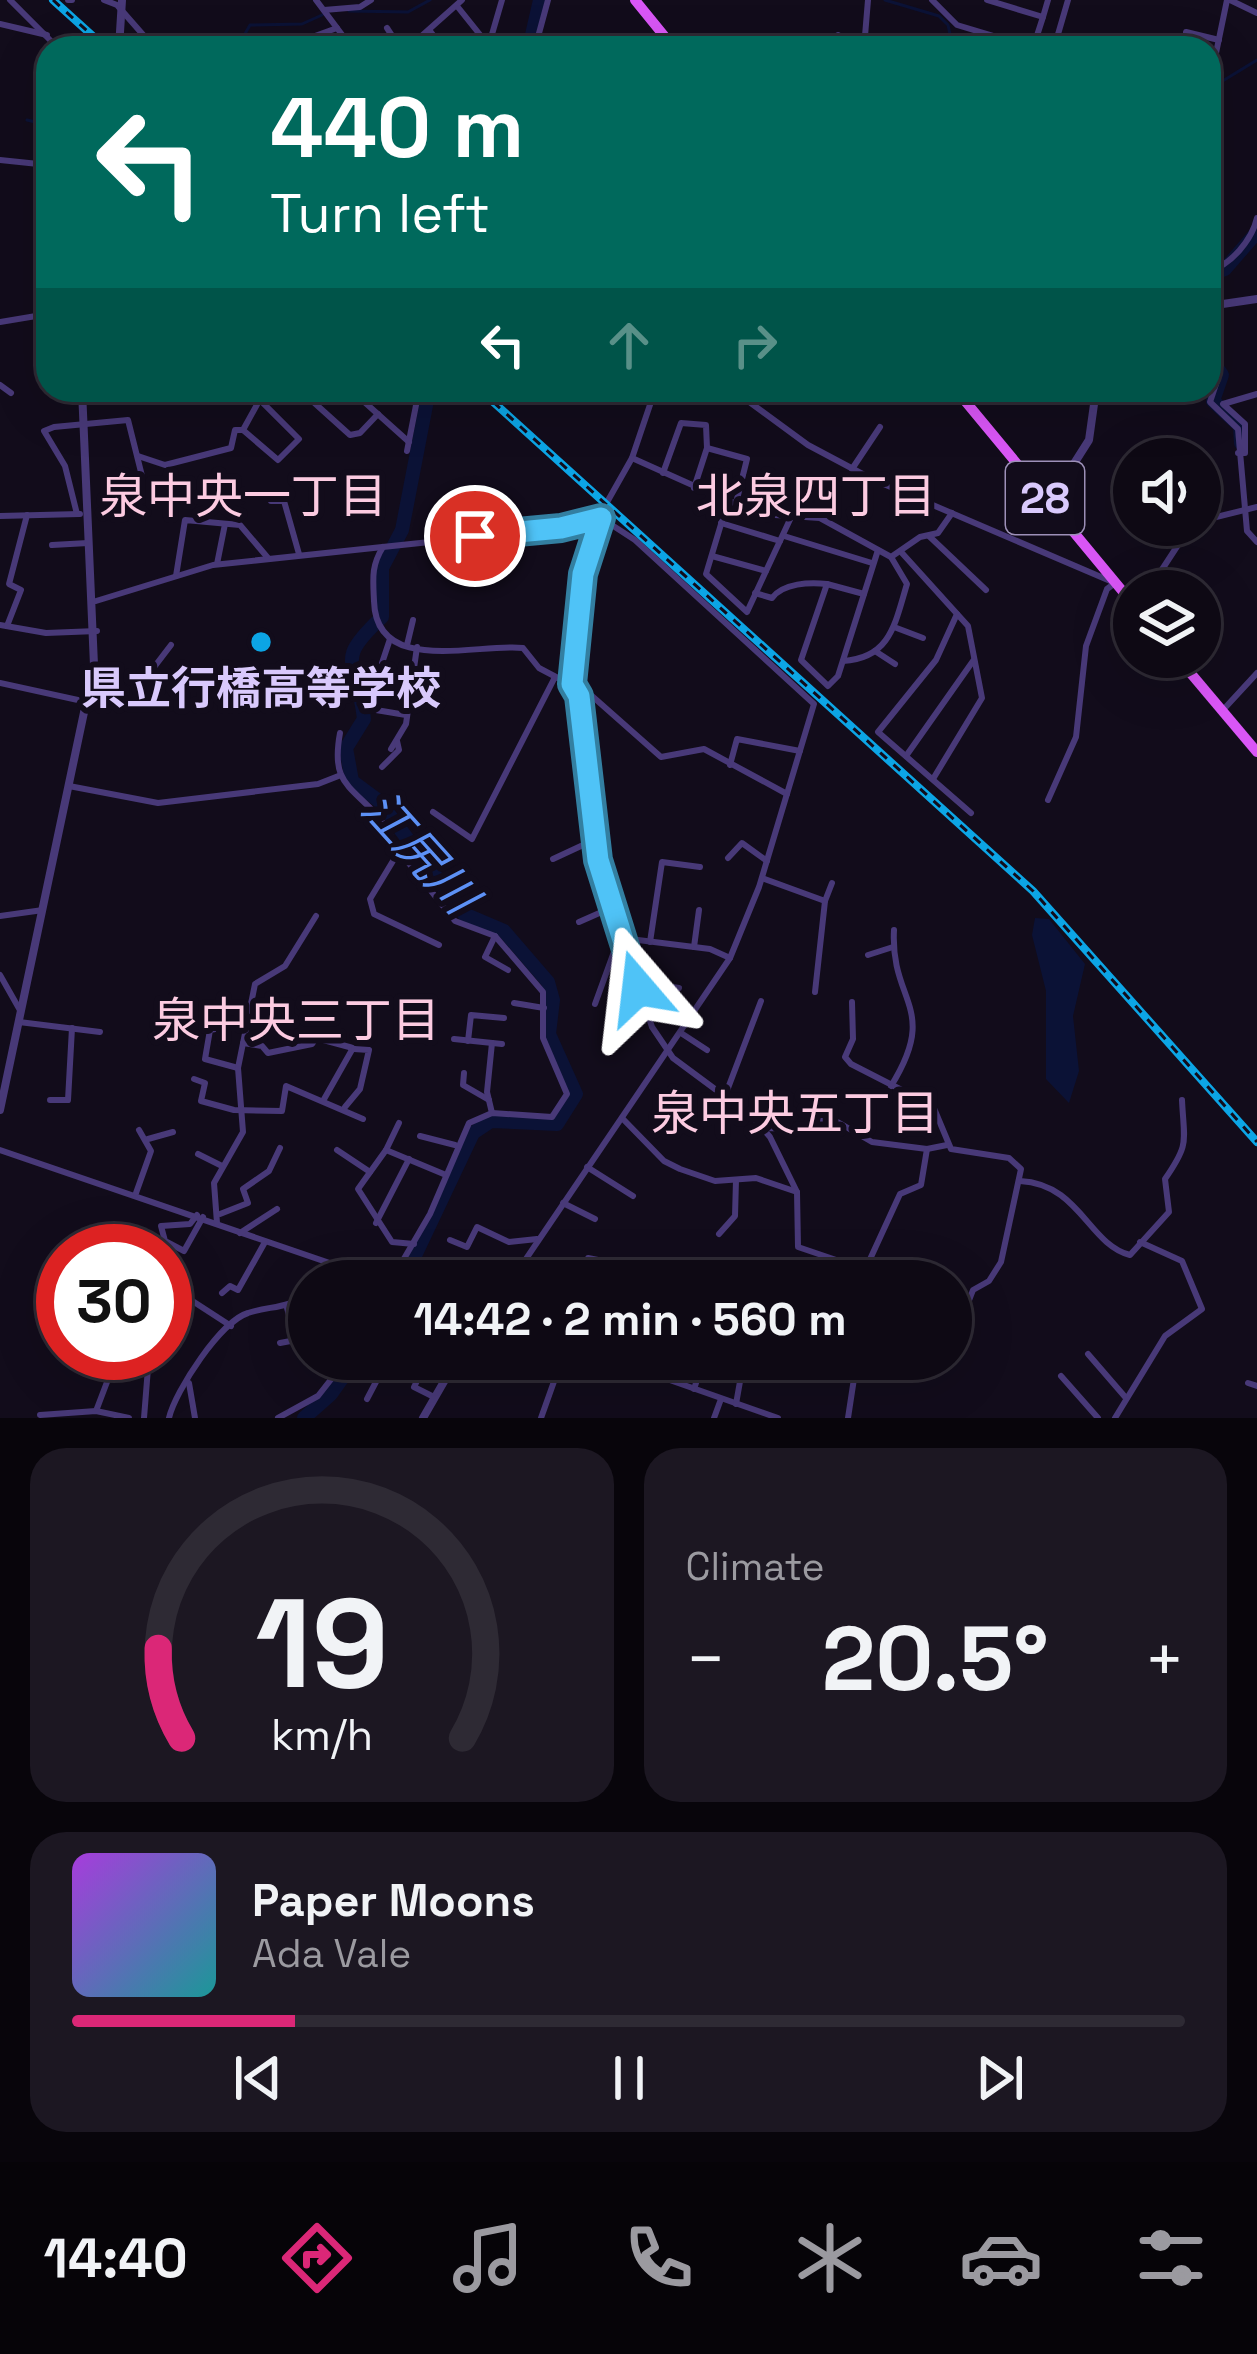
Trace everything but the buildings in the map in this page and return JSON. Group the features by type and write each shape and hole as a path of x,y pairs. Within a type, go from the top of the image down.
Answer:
{"main road":[{"path":"634,0 664,36"},
{"name":"28","path":"966,402 1113,582"},
{"path":"1194,678 1257,752"}],"street":[{"path":"10,0 50,36"},
{"path":"104,0 122,5 145,36"},
{"path":"316,0 343,36"},
{"path":"324,10 360,7 371,0"},
{"path":"492,36 502,0"},
{"path":"538,36 548,0"},
{"path":"866,36 868,0"},
{"path":"932,0 957,26 992,36"},
{"path":"987,0 1043,16"},
{"path":"1037,36 1048,0"},
{"path":"1058,36 1068,0"},
{"path":"1221,36 1228,0 1257,13"},
{"path":"422,36 459,3 482,36"},
{"path":"119,36 122,5"},
{"path":"0,24 50,36"},
{"path":"315,36 337,28"},
{"path":"388,28 394,36"},
{"path":"430,31 434,36"},
{"path":"1186,32 1203,36"},
{"path":"0,160 36,164"},
{"path":"1221,267 1246,244 1257,218"},
{"path":"1221,304 1257,299"},
{"path":"0,322 36,316"},
{"path":"0,386 11,393"},
{"path":"1238,453 1245,453 1245,424 1223,404 1257,394"},
{"path":"0,1110 92,676 97,631 82,402"},
{"path":"243,430 258,402"},
{"path":"138,456 165,465 198,460 231,448 235,430 243,430 278,460 299,439 263,402"},
{"path":"313,402 350,435 361,433 378,414"},
{"path":"364,402 408,446 414,402"},
{"path":"651,402 632,458 601,518 583,574 572,684 579,696 596,839 638,988 668,1050 764,1128 797,1192 798,1247 836,1260"},
{"path":"751,402 852,469 1113,583"},
{"path":"1049,503 1089,440 1094,402"},
{"path":"1210,402 1236,425 1247,531 1257,542"},
{"path":"77,514 65,466 44,431 128,420 142,476 138,502"},
{"path":"663,473 681,423 706,425 707,448 694,488"},
{"path":"852,469 880,427"},
{"path":"707,448 747,459 706,574 747,611 806,485"},
{"path":"632,458 732,502 768,513 820,518 891,557 907,584 890,642 843,661"},
{"path":"768,513 783,481"},
{"path":"271,501 284,501 299,554"},
{"path":"1221,516 1257,507"},
{"path":"891,557 938,533 952,513"},
{"path":"0,516 89,514"},
{"path":"27,515 9,584 21,590 3,626 97,631"},
{"path":"95,601 217,564 561,528 601,518 635,540 814,704 762,878 730,958 525,1260"},
{"path":"176,576 185,520 240,525 268,558"},
{"path":"721,523 874,563"},
{"path":"217,564 225,524"},
{"path":"929,536 986,590"},
{"path":"52,545 91,542"},
{"path":"383,547 373,563 374,619 390,639 447,654 520,647 661,757 704,749 787,794"},
{"path":"827,584 801,660 829,686 843,661 878,550"},
{"path":"902,553 968,626 982,698 933,779"},
{"path":"711,556 766,571"},
{"path":"755,593 772,598 810,582 864,594"},
{"path":"1048,800 1076,737 1086,646 1107,589 1113,585"},
{"path":"957,614 936,660 878,732 971,813"},
{"path":"407,645 413,620"},
{"path":"894,627 923,638"},
{"path":"380,669 390,639"},
{"path":"92,676 145,679 171,645"},
{"path":"391,749 406,715 417,647"},
{"path":"875,651 895,664"},
{"path":"906,756 973,661"},
{"path":"1222,711 1257,673"},
{"path":"433,812 472,838 555,676"},
{"path":"0,683 87,702"},
{"path":"376,710 406,715"},
{"path":"340,733 334,757 353,797 377,814 399,851 455,921 495,936 543,992 543,1038 566,1100 552,1117 492,1113 469,1124 455,1145 414,1244 402,1260"},
{"path":"730,765 737,739 800,752"},
{"path":"382,767 399,750 396,740"},
{"path":"69,786 158,803 291,788 341,775"},
{"path":"553,859 596,839"},
{"path":"728,858 742,843 767,861"},
{"path":"399,851 370,899 374,914 439,945"},
{"path":"650,941 662,862 700,867"},
{"path":"762,878 825,901"},
{"path":"815,992 825,901 832,883"},
{"path":"580,922 613,907"},
{"path":"0,916 43,910"},
{"path":"694,947 699,910"},
{"path":"219,1219 214,1183 243,1132 238,1068 255,984 285,966 316,916"},
{"path":"891,1086 912,1052 915,1028 893,947 894,930"},
{"path":"495,936 485,957 508,970"},
{"path":"595,1004 614,949 623,942 694,947 730,958"},
{"path":"868,955 893,947"},
{"path":"0,975 20,1017"},
{"path":"638,988 646,983 679,988"},
{"path":"725,1096 761,1000"},
{"path":"852,1002 856,1018 846,1059 933,1106 947,1145 962,1154 1016,1161 1020,1181 1001,1262 972,1295"},
{"path":"514,1003 544,1008"},
{"path":"468,1041 471,1015 504,1018"},
{"path":"20,1017 100,1032"},
{"path":"238,1068 205,1059 210,1030 247,1023"},
{"path":"50,1100 68,1100 72,1028"},
{"path":"681,1033 707,1050"},
{"path":"194,1079 205,1083 201,1101 245,1112 282,1111 286,1086 340,1112 360,1089 371,1058 369,1050 316,1038 312,1044 268,1053 262,1046 243,1042"},
{"path":"454,1040 502,1044"},
{"path":"492,1043 488,1100 492,1113"},
{"path":"323,1101 352,1048"},
{"path":"464,1072 463,1085 488,1100"},
{"path":"812,1123 808,1100 829,1096"},
{"path":"1020,1181 1041,1184 1069,1199 1126,1256 1169,1212 1165,1179 1180,1163 1186,1139 1182,1100"},
{"path":"345,1107 363,1119"},
{"path":"764,1128 832,1117 872,1142 927,1149 947,1145"},
{"path":"621,1118 671,1166 715,1181 756,1178 797,1192"},
{"path":"399,1123 358,1189 392,1242 414,1244"},
{"path":"136,1193 152,1151 139,1130"},
{"path":"147,1140 173,1132"},
{"path":"420,1136 455,1145"},
{"path":"219,1219 248,1203 243,1189 269,1171 280,1148"},
{"path":"869,1260 900,1194 921,1185 927,1149"},
{"path":"0,1150 219,1219 240,1233 318,1260"},
{"path":"337,1150 370,1172"},
{"path":"386,1150 446,1175"},
{"path":"198,1154 223,1166"},
{"path":"376,1223 409,1159"},
{"path":"587,1168 633,1196"},
{"path":"719,1234 735,1216 736,1180"},
{"path":"563,1202 595,1219"},
{"path":"240,1233 277,1209"},
{"path":"200,1216 184,1251 165,1241 161,1226 190,1224 200,1216"},
{"path":"450,1240 467,1247 477,1227 509,1242 539,1238"},
{"path":"222,1293 230,1286 238,1290 265,1242"},
{"path":"1115,1418 1165,1336 1202,1309 1182,1261 1140,1242"},
{"path":"194,1302 232,1326"},
{"path":"192,1373 215,1339 250,1312 286,1308 296,1340 280,1343"},
{"path":"1088,1354 1126,1398"},
{"path":"367,1399 388,1359 420,1376 414,1387 434,1397"},
{"path":"1061,1376 1098,1418"},
{"path":"96,1411 108,1380"},
{"path":"144,1418 147,1380"},
{"path":"169,1418 188,1380"},
{"path":"188,1380 195,1418"},
{"path":"278,1418 312,1401 330,1380"},
{"path":"423,1418 444,1380"},
{"path":"541,1418 555,1380"},
{"path":"669,1380 778,1418"},
{"path":"694,1389 697,1380"},
{"path":"736,1404 740,1380"},
{"path":"848,1418 854,1380"},
{"path":"714,1418 721,1399"},
{"path":"40,1415 83,1417 96,1411 129,1418"}],"water":[{"path":"1035,918 1049,919 1085,964 1073,1016 1079,1071 1069,1103 1046,1079 1046,991 1032,935"}],"waterway":[{"path":"349,11 408,12 430,0"},
{"name":"江尻川","path":"532,36 540,0"},
{"path":"885,0 939,16 950,36"},
{"path":"244,36 250,25 302,24 322,15"},
{"path":"1221,82 1257,60"},
{"path":"27,120 36,122"},
{"path":"1221,270 1257,232"},
{"path":"1221,374 1221,378"},
{"name":"江尻川","path":"413,1260 473,1133 491,1121 557,1124 576,1094 549,1034 553,1000 548,982 504,931 464,914 379,801 352,781 346,748 364,719 353,653 382,617 382,568 402,530 427,402"},
{"path":"1214,402 1240,426 1241,443"},
{"name":"江尻川","path":"304,1418 341,1380"}],"railway":[{"path":"53,0 93,36"},
{"path":"493,402 1033,891 1257,1142"}],"place":[{"name":"県立行橋高等学校","path":"261,642"}],"district":[{"name":"泉中央一丁目","path":"243,496"},
{"name":"北泉四丁目","path":"816,496"},
{"name":"泉中央三丁目","path":"296,1020"},
{"name":"泉中央五丁目","path":"795,1113"}],"route":[{"path":"475,536 575,526 601,518 583,574 578,606 583,621 572,684 579,696 598,860 638,988"}]}
